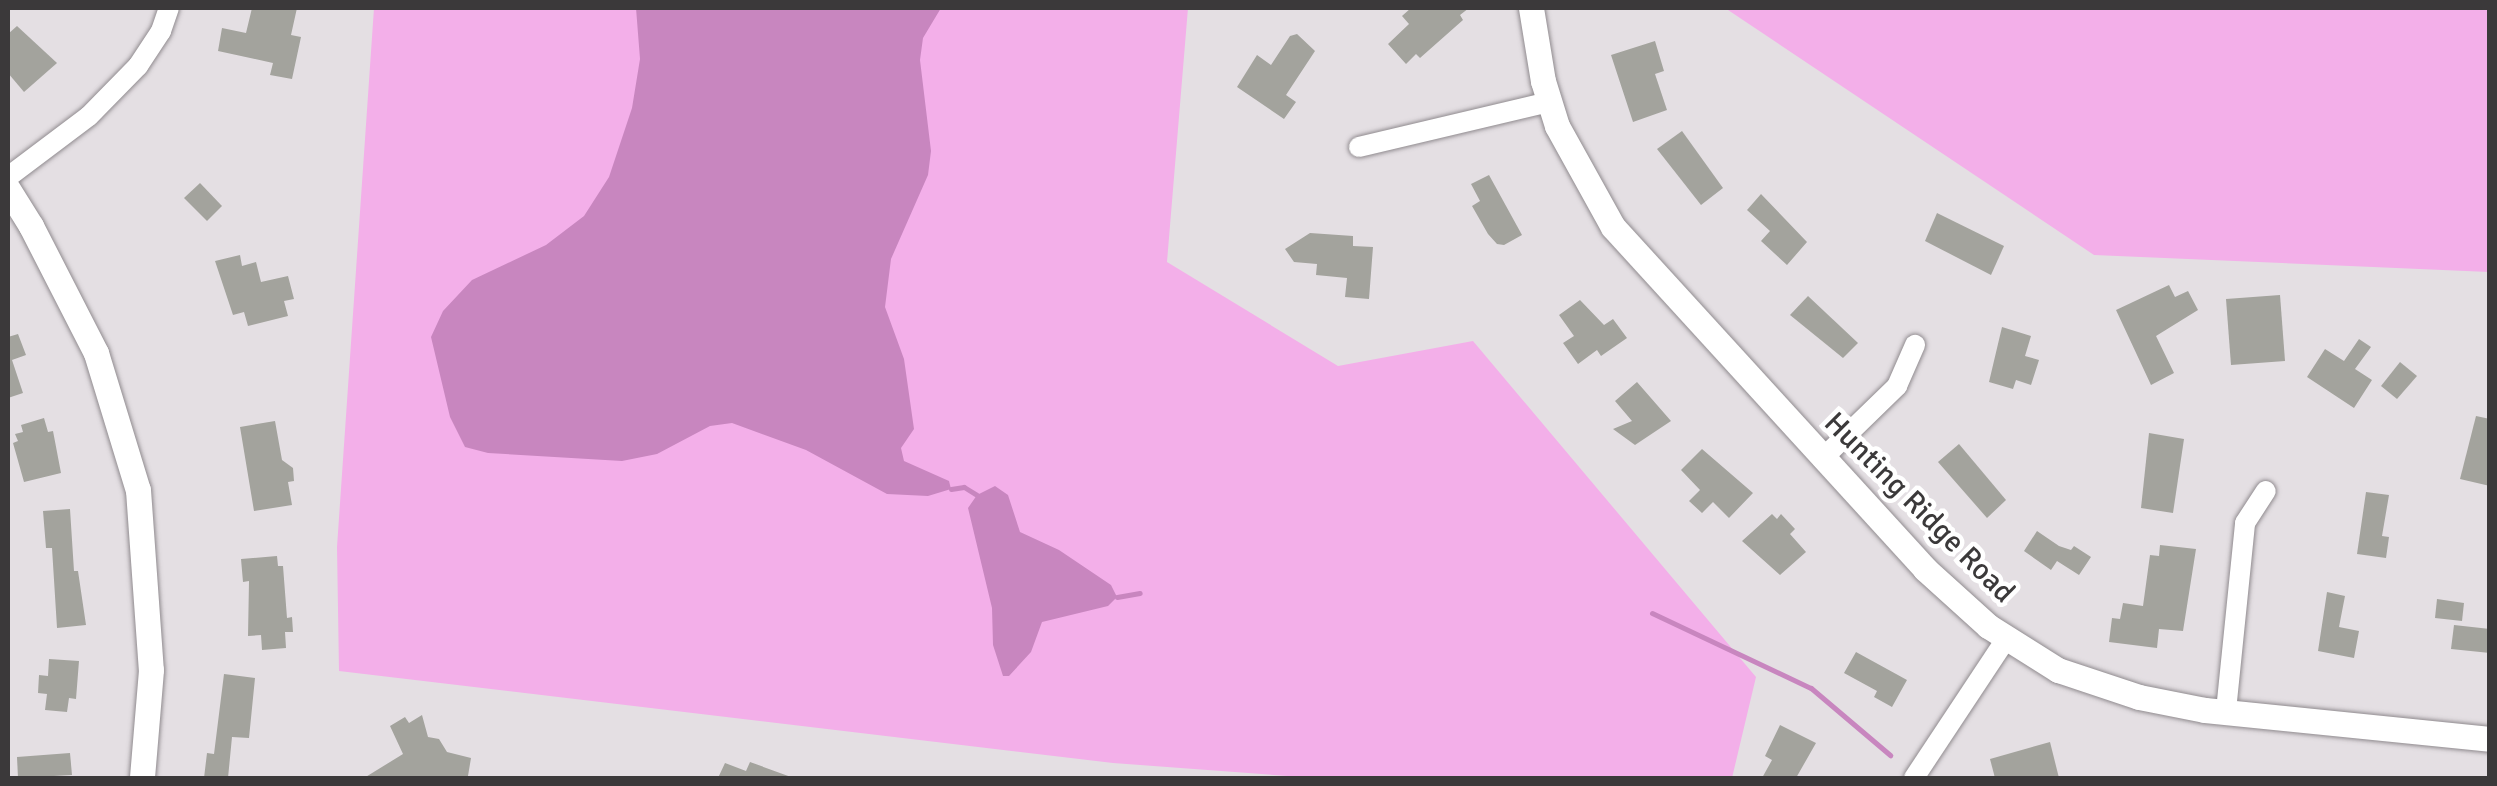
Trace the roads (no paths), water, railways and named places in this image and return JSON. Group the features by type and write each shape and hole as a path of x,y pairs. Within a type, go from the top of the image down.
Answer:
{"street":[{"path":"8,177 90,116 138,66 161,31 169,8"},
{"name":"Hunting Ridge Road","path":"1531,8 1549,102 1578,170 1613,227 1822,459 1952,596 2006,639 2058,670 2106,688 2226,712 2490,739"},
{"path":"1359,146 1549,102"},
{"path":"8,189 32,226 96,354 138,490 152,670 142,778"},
{"path":"1822,459 1898,386 1915,345"},
{"path":"2226,712 2245,523 2266,491"},
{"path":"1914,778 2006,639"}],"waterway":[{"path":"951,489 964,487 977,495"},
{"path":"1117,597 1140,593"},
{"path":"1652,613 1811,688 1890,755"}]}
